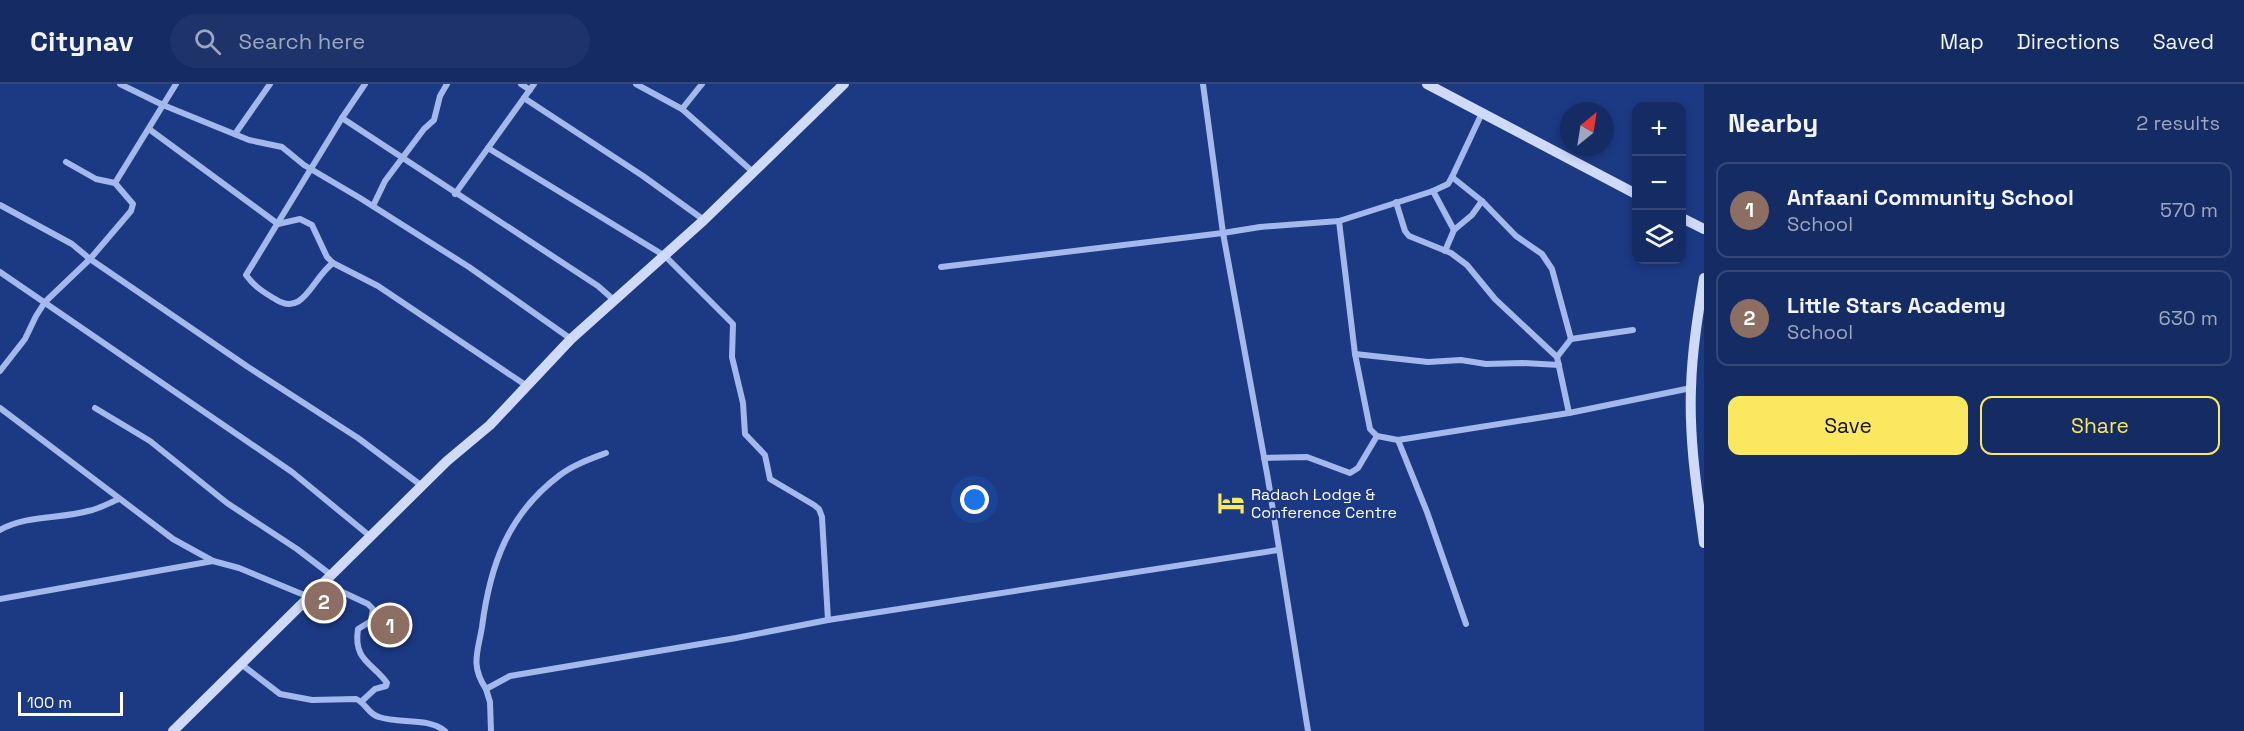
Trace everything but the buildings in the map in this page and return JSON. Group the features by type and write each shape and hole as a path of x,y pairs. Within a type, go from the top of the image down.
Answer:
{"street":[{"path":"120,84 163,105 249,140 282,147 312,170 469,267 571,339"},
{"path":"115,183 177,84"},
{"path":"235,134 270,84"},
{"path":"333,263 322,272 296,304 282,304 255,287 246,276 364,84"},
{"path":"373,206 379,191 401,159 424,129 432,124 436,117 435,110 440,96 447,84"},
{"path":"455,194 532,87 521,84"},
{"path":"636,84 682,110 753,172"},
{"path":"682,110 702,84"},
{"path":"173,731 447,461 490,425 571,339 704,220 844,84"},
{"path":"1203,84 1223,233 1264,458 1308,731"},
{"path":"1427,84 1632,192"},
{"path":"524,98 643,176 704,220"},
{"path":"941,267 1260,227 1340,221 1448,184 1482,113"},
{"path":"342,118 401,159 598,286 615,301"},
{"path":"148,129 278,224 300,219 312,225 323,251 333,263 378,286 528,387"},
{"path":"488,148 665,256 733,324 732,357 743,403 745,434 765,455 770,479 819,509 822,517 828,620"},
{"path":"0,371 25,339 45,302 90,259 131,211 133,204 115,183 96,179 66,162"},
{"path":"1452,177 1482,201 1516,236 1547,259 1552,269 1570,339"},
{"path":"1433,191 1454,230"},
{"path":"1445,250 1454,230 1472,215 1482,201"},
{"path":"1396,202 1405,231 1409,236 1445,250 1467,265 1495,299 1557,357 1569,413"},
{"path":"0,205 72,244 90,259 248,367 358,438 422,486"},
{"path":"1686,220 1704,229"},
{"path":"1340,221 1355,354 1370,429 1377,436 1398,440 1569,413 1691,388"},
{"path":"0,272 292,472 371,537"},
{"path":"1704,278 1696,327 1691,388 1692,447 1704,543"},
{"path":"1557,357 1570,339 1633,330"},
{"path":"1355,354 1428,362 1461,360 1486,364 1559,365"},
{"path":"0,408 173,539 213,561 239,568 310,597"},
{"path":"95,408 150,441 227,503 297,549 327,579 373,609 371,621 358,629 359,650 370,667 387,683 386,686 372,691 362,701"},
{"path":"1264,458 1307,457 1344,473 1350,473 1358,468 1377,436"},
{"path":"1398,440 1427,512 1466,624"},
{"path":"491,731 490,702 486,689 478,677 475,664 486,596 504,539 531,504 561,474 606,453"},
{"path":"0,530 8,525 86,512 119,499"},
{"path":"486,689 510,676 828,620 1278,550"},
{"path":"0,599 213,561"},
{"path":"241,664 280,694 312,700 356,699 362,701 370,712 380,718 435,725 445,731"}],"place":[{"name":"Radach Lodge & Conference Centre","path":"1231,503"},
{"name":"Little Stars Academy","path":"324,601"},
{"name":"Anfaani Community School","path":"390,625"}]}
